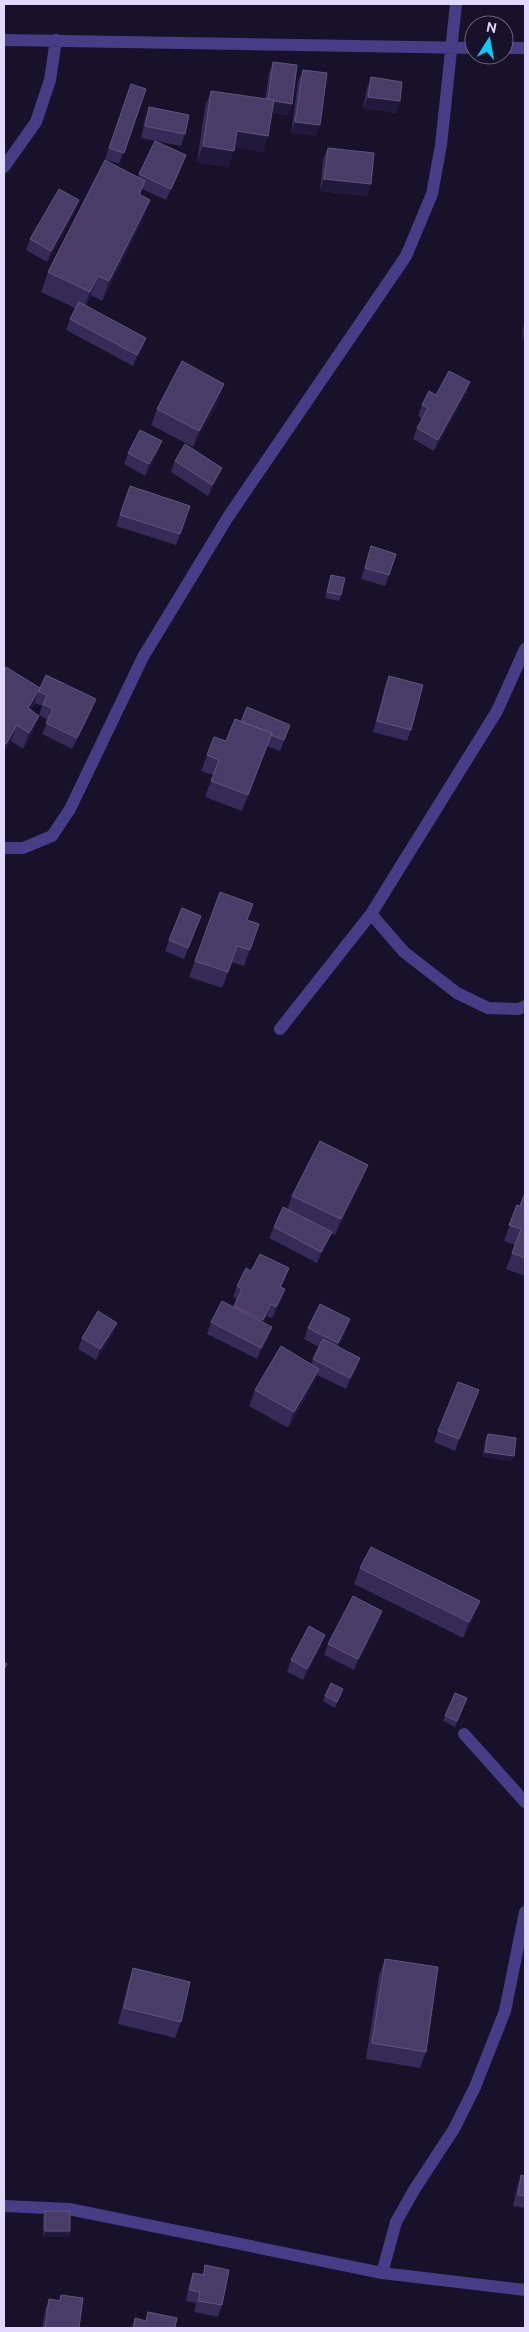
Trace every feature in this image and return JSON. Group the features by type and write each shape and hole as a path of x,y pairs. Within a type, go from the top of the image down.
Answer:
{"street":[{"path":"4,848 23,848 52,836 70,809 148,649 228,517 406,256 432,194 441,145 456,4"},
{"path":"4,40 464,48"},
{"path":"4,167 36,122 50,80 56,40"},
{"path":"280,1029 370,914 496,711 525,649"},
{"path":"370,914 404,952 457,993 488,1008 520,1008 525,1006"},
{"path":"464,1734 525,1802"},
{"path":"382,2273 396,2222 414,2190 454,2129 475,2087 505,2011 525,1912"},
{"path":"4,2206 69,2210 382,2273 525,2290"}],"building":[{"path":"273,62 297,65 292,104 268,99"},
{"path":"303,70 327,73 320,125 295,122"},
{"path":"371,77 402,82 400,101 368,97"},
{"path":"131,84 146,89 124,153 109,148"},
{"path":"211,91 274,100 268,136 237,131 234,151 203,146"},
{"path":"149,107 189,115 185,134 145,126"},
{"path":"155,141 186,155 171,189 139,174"},
{"path":"328,148 374,153 371,184 324,179"},
{"path":"105,160 145,181 139,194 150,200 109,281 98,276 90,292 48,272"},
{"path":"59,189 79,200 51,251 30,239"},
{"path":"79,302 146,338 137,355 70,319"},
{"path":"182,361 224,384 199,431 157,409"},
{"path":"449,371 470,382 438,440 417,428 428,408 422,405 429,391 436,395"},
{"path":"140,430 162,441 149,464 128,453"},
{"path":"185,444 222,468 212,485 175,461"},
{"path":"130,486 190,506 180,534 120,515"},
{"path":"371,546 396,554 389,575 365,568"},
{"path":"331,575 345,578 341,595 327,592"},
{"path":"6,667 40,688 28,708 39,716 29,733 17,725 6,744 4,743 4,671"},
{"path":"46,675 96,699 77,738 46,723 53,709 43,704 47,695 39,692"},
{"path":"389,676 423,685 411,730 377,721"},
{"path":"247,707 290,725 284,740 271,735 272,733 241,722"},
{"path":"235,719 272,733 248,795 211,781 219,760 207,755 214,737 226,741"},
{"path":"220,892 253,904 247,920 259,924 250,950 237,946 228,972 195,961"},
{"path":"182,908 201,916 188,948 169,940"},
{"path":"320,1141 368,1165 341,1219 292,1196"},
{"path":"525,1193 525,1258 512,1253 521,1229 509,1225 517,1205 520,1206"},
{"path":"283,1207 332,1232 321,1252 274,1227"},
{"path":"260,1254 289,1268 280,1287 285,1289 276,1307 271,1304 263,1320 234,1306 242,1289 237,1286 246,1268 251,1271"},
{"path":"222,1301 272,1327 261,1348 211,1322"},
{"path":"320,1304 350,1319 338,1343 308,1328"},
{"path":"98,1311 117,1323 100,1349 82,1338"},
{"path":"323,1339 360,1358 350,1378 313,1359"},
{"path":"281,1346 319,1369 294,1412 255,1390"},
{"path":"458,1382 479,1390 459,1439 438,1431"},
{"path":"488,1434 516,1438 514,1456 485,1452"},
{"path":"371,1547 480,1601 469,1622 360,1568"},
{"path":"353,1596 382,1611 358,1659 328,1644"},
{"path":"309,1626 325,1635 307,1669 291,1660"},
{"path":"331,1683 343,1689 337,1702 325,1696"},
{"path":"455,1693 467,1698 457,1721 445,1716"},
{"path":"385,1959 438,1967 426,2052 372,2043"},
{"path":"133,1968 190,1982 181,2022 124,2008"},
{"path":"521,2175 525,2176 525,2196 518,2195"},
{"path":"45,2211 70,2211 70,2231 45,2231"},
{"path":"205,2265 229,2270 222,2305 198,2301 200,2292 190,2290 193,2273 204,2275"},
{"path":"61,2295 83,2298 79,2328 45,2328 49,2299 60,2301"},
{"path":"148,2312 177,2318 175,2327 181,2328 133,2328 135,2318 146,2321"}]}
